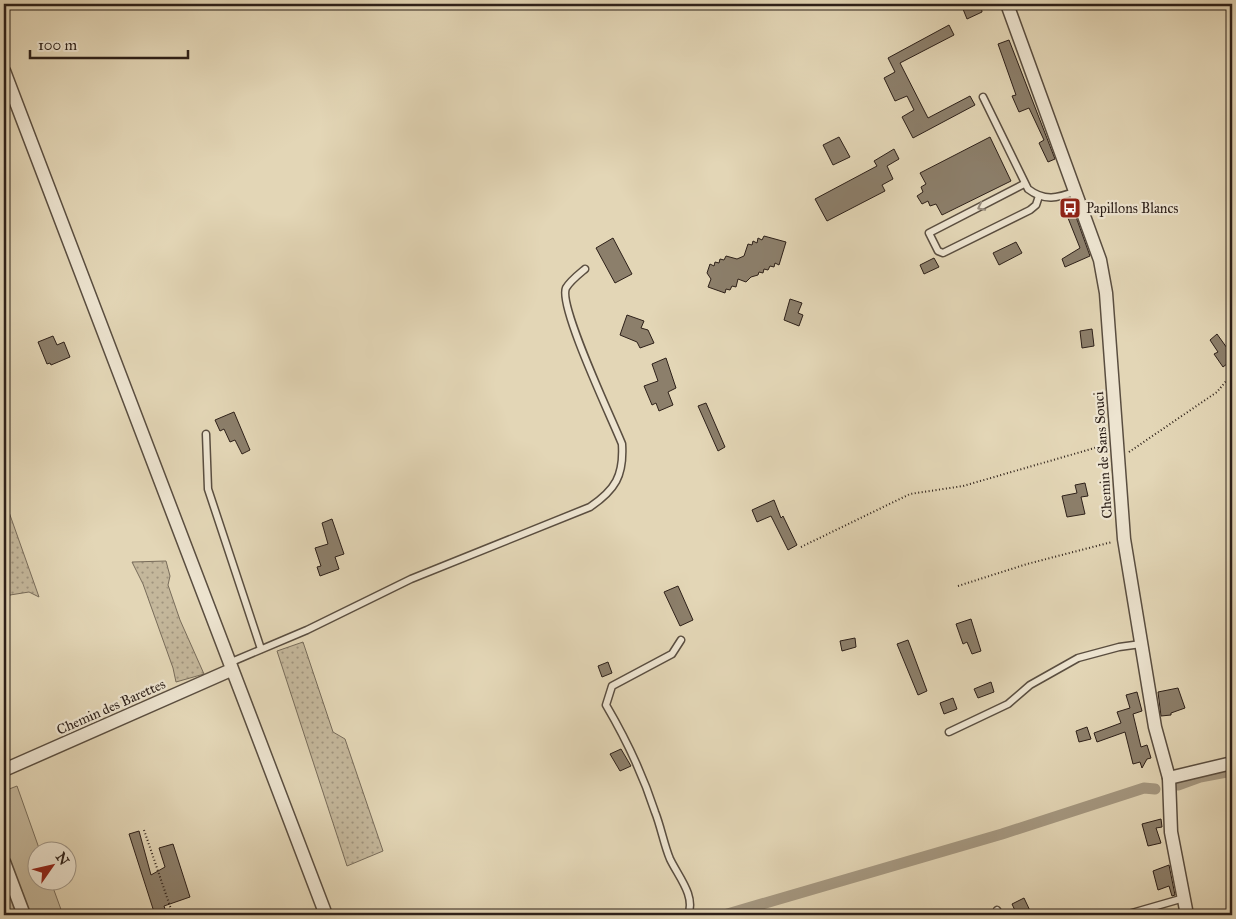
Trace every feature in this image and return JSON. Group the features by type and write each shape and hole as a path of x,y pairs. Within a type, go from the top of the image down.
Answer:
{"street":[{"name":"Chemin de Sans Souci","path":"1006,4 1077,191 1100,260 1106,293 1124,539 1155,728 1169,778 1171,832 1186,915"},
{"path":"4,71 326,915"},
{"name":"Chemin des Barettes","path":"4,770 230,667"},
{"path":"1169,778 1232,763"},
{"path":"4,862 24,915"}],"lane":[{"path":"983,97 1024,184 1039,196 1052,200 1077,191"},
{"path":"1024,184 929,233 938,251 943,253 1030,210 1036,205 1039,196"},
{"path":"230,667 261,650 307,630 411,579 590,507 607,496 618,480 623,460 622,444 571,321 565,297 566,288 585,269"},
{"path":"206,434 208,489 261,650"},
{"path":"681,640 672,654 612,686 606,705 622,732 640,773 670,860 683,881 690,904 688,915"},
{"path":"949,732 1008,704 1030,685 1078,658 1119,647 1141,644"},
{"path":"1125,915 1184,898"}],"path":[{"path":"1117,460 1217,392 1232,374"},
{"path":"801,547 910,494 964,486 1116,442"},
{"path":"958,586 1027,564 1124,539"},
{"path":"144,830 174,915"}],"shaded area":[{"path":"4,498 39,597 29,592 10,595 6,602 4,595"},
{"path":"166,561 170,576 168,585 180,620 204,674 176,682 173,668 143,584 132,562"},
{"path":"303,642 333,732 345,739 383,851 347,866 277,651"},
{"path":"17,786 37,842 28,842 28,892 55,892 63,915 4,915 4,791"}],"building":[{"path":"961,4 981,4 982,12 967,19"},
{"path":"949,25 954,35 900,63 928,118 970,96 975,105 913,138 902,117 914,110 907,96 895,101 884,78 895,72 888,58"},
{"path":"1009,40 1055,159 1048,162 1039,143 1044,140 1029,108 1019,112 1012,96 1016,95 998,44"},
{"path":"839,137 850,157 833,165 823,145"},
{"path":"990,137 1011,181 942,215 936,204 930,206 928,201 922,204 917,196 923,192 921,187 926,184 920,173"},
{"path":"894,149 899,159 887,166 893,179 882,185 885,191 827,221 815,199 877,166 874,161"},
{"path":"1075,214 1090,256 1065,267 1062,259 1080,248 1068,218"},
{"path":"764,236 786,242 779,265 775,263 774,267 770,266 768,270 764,269 763,273 759,272 758,275 751,277 746,282 738,279 736,287 732,286 730,290 726,289 725,293 708,287 711,279 707,273 710,264 714,266 715,262 719,263 720,259 724,260 726,256 737,259 744,256 748,244 752,245 753,241 757,243 758,238 762,240"},
{"path":"613,238 632,274 615,283 596,248"},
{"path":"1016,242 1022,253 999,265 993,253"},
{"path":"934,258 939,267 924,274 920,265"},
{"path":"790,299 802,303 798,313 803,315 799,326 784,320"},
{"path":"627,315 644,321 641,328 648,330 654,343 640,348 637,342 620,335"},
{"path":"1092,329 1094,346 1082,348 1080,331"},
{"path":"1217,334 1232,355 1232,360 1223,367 1214,354 1218,352 1210,340"},
{"path":"53,336 57,345 64,342 70,357 51,365 50,363 47,364 38,342"},
{"path":"666,358 676,388 668,392 673,405 659,411 656,403 652,405 644,386 658,381 652,364"},
{"path":"706,403 725,447 718,451 698,406"},
{"path":"234,412 250,450 242,454 235,440 230,442 224,429 220,431 215,420"},
{"path":"1085,483 1088,496 1081,497 1085,514 1067,517 1062,496 1077,493 1075,485"},
{"path":"774,500 781,518 783,516 797,545 788,550 771,516 757,522 752,510"},
{"path":"332,519 344,554 335,557 339,569 320,576 317,567 321,566 315,548 328,544 322,523"},
{"path":"678,586 693,620 680,626 664,592"},
{"path":"971,619 981,651 972,654 967,642 963,644 956,624"},
{"path":"855,638 856,647 842,651 840,641"},
{"path":"908,640 927,691 918,695 897,644"},
{"path":"608,662 612,673 602,677 598,666"},
{"path":"991,682 994,692 978,698 974,689"},
{"path":"1178,688 1185,708 1171,713 1171,715 1161,716 1158,692"},
{"path":"1137,692 1142,711 1133,714 1141,747 1147,745 1151,758 1147,759 1142,768 1140,762 1133,764 1125,732 1097,742 1094,733 1121,723 1117,712 1130,708 1126,695"},
{"path":"953,698 957,709 944,714 940,703"},
{"path":"1087,727 1091,739 1079,742 1076,731"},
{"path":"621,749 631,766 620,771 610,754"},
{"path":"1161,819 1162,827 1156,828 1161,843 1148,846 1142,824"},
{"path":"139,831 151,875 165,867 159,848 173,844 190,897 164,906 167,915 155,915 129,834"},
{"path":"1169,865 1175,895 1172,896 1169,886 1158,890 1153,871"},
{"path":"1024,898 1032,915 1017,915 1012,904"}],"waterway":[{"path":"1178,785 1200,777 1232,771"},
{"path":"724,915 1002,834 1144,788 1155,789"}],"place":[{"name":"Papillons Blancs","path":"1070,208"}]}
